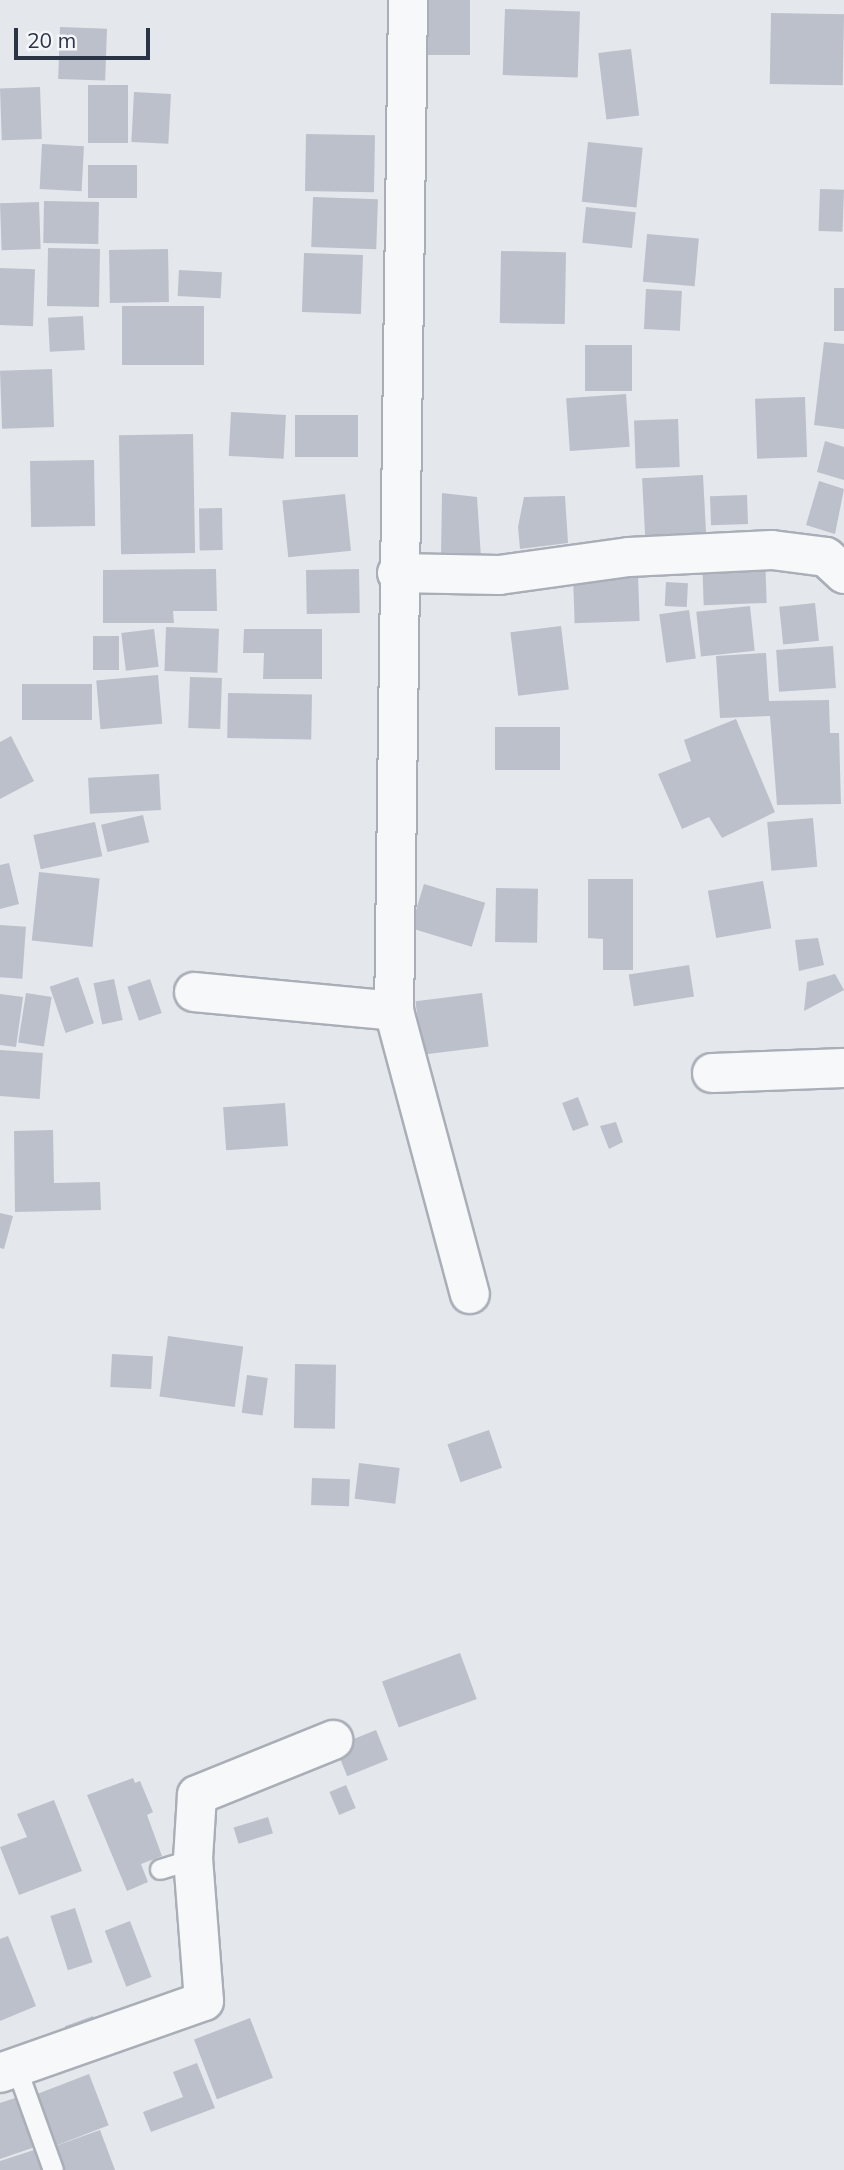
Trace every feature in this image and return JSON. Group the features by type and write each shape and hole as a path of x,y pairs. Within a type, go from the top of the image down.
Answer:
{"street":[{"path":"408,0 397,573 394,1010 470,1294"},
{"path":"397,573 499,575 629,557 772,550 826,557 844,575"},
{"path":"194,992 394,1010"},
{"path":"712,1073 844,1068"},
{"path":"8,2070 204,2001 176,1864 197,1796 333,1740"}],"lane":[{"path":"8,2070 53,2170"}],"building":[{"path":"414,0 470,0 470,55 414,55"},
{"path":"505,9 580,12 578,78 503,75"},
{"path":"771,13 844,14 843,85 770,84"},
{"path":"60,27 107,29 105,81 58,79"},
{"path":"631,49 639,116 606,120 598,53"},
{"path":"88,85 128,85 128,143 88,143"},
{"path":"40,87 42,139 2,140 0,88"},
{"path":"134,92 171,94 168,144 131,142"},
{"path":"306,134 375,135 374,192 305,191"},
{"path":"588,142 643,148 636,207 582,202"},
{"path":"42,144 84,146 82,191 40,189"},
{"path":"88,165 137,165 137,198 88,198"},
{"path":"820,189 844,190 843,232 819,231"},
{"path":"313,197 378,199 376,249 311,247"},
{"path":"44,201 99,202 98,244 43,243"},
{"path":"39,202 41,249 2,250 0,203"},
{"path":"586,207 636,212 632,248 582,243"},
{"path":"647,234 699,239 695,286 643,282"},
{"path":"48,248 100,249 99,307 47,306"},
{"path":"168,249 169,302 110,303 109,250"},
{"path":"501,251 566,252 565,324 500,323"},
{"path":"304,253 363,255 361,314 302,312"},
{"path":"0,268 35,269 33,326 0,325"},
{"path":"179,270 222,272 221,298 178,296"},
{"path":"834,288 844,288 844,331 834,331"},
{"path":"646,289 682,291 680,331 644,329"},
{"path":"122,306 204,306 204,365 122,365"},
{"path":"83,316 85,350 50,352 48,318"},
{"path":"824,342 844,344 844,429 814,425"},
{"path":"585,345 632,345 632,391 585,391"},
{"path":"52,369 54,427 2,429 0,371"},
{"path":"626,394 630,447 570,451 566,398"},
{"path":"805,397 807,457 757,459 755,399"},
{"path":"231,412 286,415 284,459 229,456"},
{"path":"295,415 358,415 358,457 295,457"},
{"path":"678,419 680,467 636,469 634,421"},
{"path":"193,434 195,553 121,554 119,435"},
{"path":"825,441 844,447 844,480 817,472"},
{"path":"94,460 95,526 31,527 30,461"},
{"path":"703,475 706,536 645,539 642,478"},
{"path":"819,481 844,489 835,534 806,525"},
{"path":"442,493 477,497 481,558 441,558"},
{"path":"345,494 351,551 288,557 282,501"},
{"path":"747,495 748,524 711,525 710,496"},
{"path":"565,496 568,543 520,549 518,527 524,497"},
{"path":"199,508 222,508 223,550 200,550"},
{"path":"765,555 767,603 704,605 702,557"},
{"path":"216,569 217,611 173,611 174,623 103,623 103,570"},
{"path":"359,569 360,613 307,614 306,570"},
{"path":"638,575 640,621 575,623 573,577"},
{"path":"666,582 688,583 687,607 665,606"},
{"path":"815,603 819,641 783,645 779,607"},
{"path":"750,606 755,651 701,656 696,612"},
{"path":"689,610 696,659 666,663 659,614"},
{"path":"561,626 569,690 518,696 510,632"},
{"path":"166,627 219,629 217,673 164,671"},
{"path":"154,629 159,667 126,671 121,633"},
{"path":"244,629 322,629 322,679 263,679 264,653 243,653"},
{"path":"93,636 119,636 119,670 93,670"},
{"path":"833,646 836,688 779,692 776,650"},
{"path":"766,653 769,701 829,700 830,733 839,733 841,804 777,805 770,716 720,718 716,656"},
{"path":"158,675 162,724 101,729 96,680"},
{"path":"190,677 222,678 220,729 188,728"},
{"path":"22,684 92,684 92,720 22,720"},
{"path":"228,693 312,694 311,739 227,738"},
{"path":"736,719 775,812 722,838 709,817 682,829 658,774 691,761 684,740"},
{"path":"495,727 560,727 560,770 495,770"},
{"path":"11,736 34,781 0,799 0,742"},
{"path":"159,774 161,810 90,814 88,778"},
{"path":"143,815 149,842 107,852 101,825"},
{"path":"813,818 817,867 771,871 767,822"},
{"path":"95,822 102,856 41,869 33,835"},
{"path":"9,863 19,904 0,909 0,865"},
{"path":"39,872 100,878 92,947 32,941"},
{"path":"588,879 633,879 633,970 603,970 603,939 588,938"},
{"path":"763,881 771,928 716,938 708,891"},
{"path":"424,884 485,903 472,947 411,928"},
{"path":"496,888 538,889 537,943 495,942"},
{"path":"0,925 26,927 22,979 0,977"},
{"path":"818,938 824,965 799,971 795,940"},
{"path":"689,965 694,997 634,1006 629,975"},
{"path":"835,974 844,990 804,1011 807,982"},
{"path":"78,977 94,1023 66,1033 50,987"},
{"path":"114,979 123,1020 102,1024 93,983"},
{"path":"150,979 162,1013 139,1021 127,987"},
{"path":"26,993 52,997 44,1046 18,1042"},
{"path":"482,993 489,1047 422,1055 415,1001"},
{"path":"0,994 23,997 16,1047 0,1045"},
{"path":"0,1050 43,1053 40,1099 0,1096"},
{"path":"578,1097 589,1125 573,1131 562,1103"},
{"path":"285,1103 288,1146 226,1150 223,1107"},
{"path":"616,1122 623,1142 609,1149 600,1126"},
{"path":"53,1130 54,1183 100,1182 101,1210 15,1212 14,1131"},
{"path":"0,1213 13,1216 4,1249 0,1248"},
{"path":"168,1336 243,1347 235,1407 160,1396"},
{"path":"112,1354 153,1356 151,1389 110,1387"},
{"path":"295,1364 336,1365 335,1429 294,1428"},
{"path":"247,1375 268,1378 263,1416 242,1413"},
{"path":"489,1430 502,1468 460,1482 447,1444"},
{"path":"359,1463 400,1468 395,1504 355,1499"},
{"path":"312,1478 350,1479 349,1506 311,1505"},
{"path":"460,1653 477,1699 399,1727 382,1681"},
{"path":"376,1730 388,1760 347,1776 335,1746"},
{"path":"133,1778 135,1783 140,1781 153,1812 147,1815 162,1856 141,1864 148,1882 127,1891 87,1795"},
{"path":"346,1785 356,1808 339,1815 329,1792"},
{"path":"54,1800 82,1871 19,1895 0,1847 27,1837 17,1814"},
{"path":"268,1817 273,1833 239,1844 234,1828"},
{"path":"75,1908 93,1962 68,1970 50,1916"},
{"path":"130,1921 152,1977 126,1987 105,1931"},
{"path":"8,1936 36,2006 0,2021 0,1939"},
{"path":"93,2016 98,2030 70,2040 65,2026"},
{"path":"250,2018 273,2078 217,2099 194,2040"},
{"path":"197,2063 215,2108 151,2132 143,2112 183,2097 173,2072"},
{"path":"89,2074 109,2125 54,2146 34,2095"},
{"path":"18,2097 35,2147 0,2159 0,2103"},
{"path":"100,2130 115,2170 55,2170 47,2149"},
{"path":"37,2149 44,2170 0,2170 0,2161"}]}
